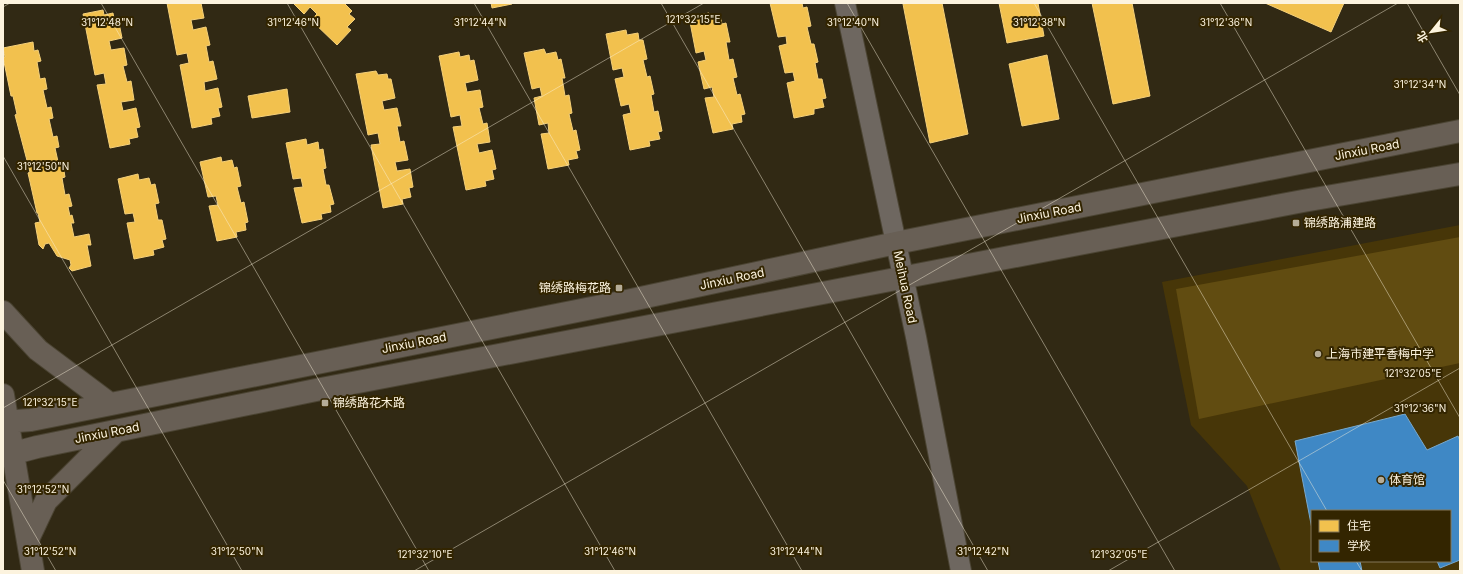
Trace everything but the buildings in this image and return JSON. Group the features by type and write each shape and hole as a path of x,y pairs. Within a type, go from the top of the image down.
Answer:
{"main road":[{"name":"Jinxiu Road","path":"5,422 31,420 614,304 896,244 1460,131"},
{"name":"Jinxiu Road","path":"8,455 37,447 316,390 903,279 1303,201 1460,174"},
{"path":"3,312 38,350 110,404"},
{"path":"3,395 8,455 28,539 33,571"},
{"path":"28,539 46,501 115,432"}],"street":[{"name":"Meihua Road","path":"845,3 896,244 961,571"}],"shaded area":[{"name":"上海市建平香梅中学","path":"1460,225 1460,571 1281,571 1247,486 1191,425 1162,282"},
{"path":"1460,237 1460,363 1199,419 1176,289"}],"place":[{"name":"锦绣路浦建路","path":"1296,223"},
{"name":"锦绣路梅花路","path":"619,288"},
{"name":"上海市建平香梅中学","path":"1318,354"},
{"name":"锦绣路花木路","path":"325,403"},
{"name":"体育馆","path":"1381,480"}]}
